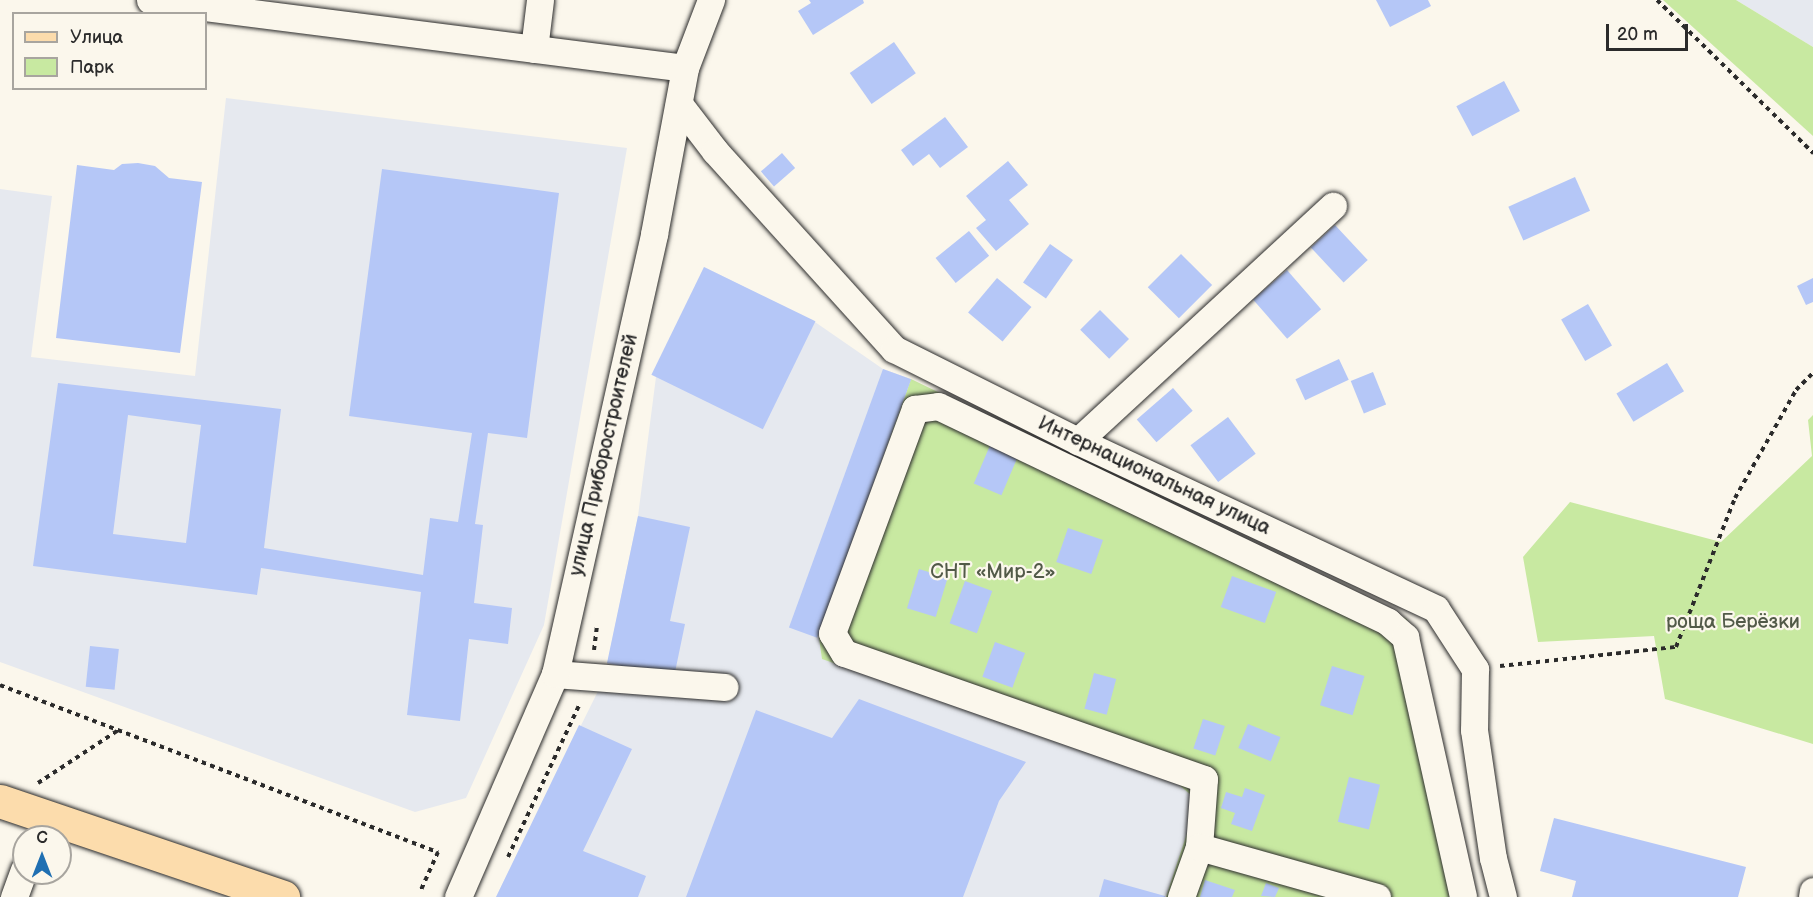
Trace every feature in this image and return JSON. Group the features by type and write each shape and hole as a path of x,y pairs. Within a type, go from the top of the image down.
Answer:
{"main road":[{"path":"0,801 48,825"},
{"path":"72,835 283,897"}],"street":[{"path":"150,0 686,68"},
{"path":"534,49 540,0"},
{"name":"улица Приборостроителей","path":"458,897 555,674 654,234 686,68 711,0"},
{"name":"Интернациональная улица","path":"679,104 715,151 894,349 1078,441 1436,609 1475,669"},
{"path":"1078,441 1333,206"},
{"path":"1181,897 1199,847 1204,778 844,653 832,633 915,409 938,406 1388,622 1406,636 1463,897"},
{"path":"1475,669 1474,730 1493,858 1503,897"},
{"path":"555,674 724,687"},
{"path":"1199,847 1377,897"},
{"path":"1812,897 1813,891"}],"path":[{"path":"1657,0 1813,153"},
{"path":"1475,669 1676,647 1735,498 1796,390 1813,373"},
{"path":"0,685 438,852 420,892"},
{"path":"32,786 120,729"}],"shaded area":[{"path":"1736,0 1813,0 1813,47"},
{"path":"226,98 627,148 544,625 466,798 415,812 0,662 0,189 52,196 31,357 195,376"},
{"path":"704,267 815,322 883,369 911,379 819,638 1177,783 1192,796 1192,819 1166,897 496,897 604,679 638,516 656,377"}],"green space":[{"path":"1663,0 1736,0 1813,47 1813,136"},
{"name":"СНТ «Мир-2»","path":"911,379 1407,619 1473,897 1166,897 1192,818 1192,796 1177,783 822,659 819,638"},
{"name":"роща Берёзки","path":"1813,415 1813,744 1665,699 1654,636 1538,642 1523,557 1570,502 1721,542 1812,456 1808,420"}],"building":[{"path":"809,0 863,0 864,3 813,35 798,11 811,3"},
{"path":"1376,0 1428,0 1431,6 1390,27"},
{"path":"894,42 916,73 872,104 850,73"},
{"path":"1504,81 1520,111 1472,136 1456,106"},
{"path":"945,117 968,147 940,168 929,154 913,166 901,150"},
{"path":"782,153 795,168 774,186 761,171"},
{"path":"1008,161 1028,185 1009,200 1029,224 996,251 976,228 986,220 966,196"},
{"path":"138,163 155,166 169,178 202,182 180,353 56,338 77,165 114,170 122,164"},
{"path":"382,169 559,193 527,438 488,433 475,524 483,525 474,603 512,608 508,644 469,639 460,721 407,715 421,592 261,568 257,595 33,566 58,383 281,409 264,548 423,575 430,518 458,522 472,433 349,416","holes":["128,415 201,425 186,543 113,534"]},
{"path":"1575,177 1590,211 1523,240 1508,207"},
{"path":"1335,225 1368,260 1344,283 1311,248"},
{"path":"969,231 989,256 956,283 936,258"},
{"path":"1050,244 1073,260 1046,299 1023,283"},
{"path":"1181,254 1212,285 1179,318 1148,287"},
{"path":"704,267 815,321 763,429 651,375"},
{"path":"1287,270 1321,309 1287,339 1253,300"},
{"path":"997,278 1031,307 1003,341 968,312"},
{"path":"1813,278 1813,302 1806,305 1797,286"},
{"path":"1588,304 1612,346 1585,361 1561,320"},
{"path":"1100,310 1129,339 1109,359 1080,330"},
{"path":"1339,359 1349,380 1305,400 1295,379"},
{"path":"1667,363 1684,391 1633,422 1616,393"},
{"path":"883,369 911,379 817,638 789,627"},
{"path":"1373,372 1386,404 1364,413 1351,381"},
{"path":"1173,388 1193,411 1156,442 1137,419"},
{"path":"1228,417 1256,454 1218,482 1190,445"},
{"path":"991,443 1019,455 1001,495 974,484"},
{"path":"638,516 690,527 670,621 685,624 674,677 607,663"},
{"path":"1068,528 1103,540 1091,574 1056,562"},
{"path":"919,569 948,578 936,617 907,608"},
{"path":"1232,576 1276,592 1265,623 1221,607"},
{"path":"965,581 992,591 977,633 950,623"},
{"path":"995,642 1025,653 1012,688 982,677"},
{"path":"90,646 119,649 115,690 86,687"},
{"path":"1332,666 1365,676 1353,715 1320,705"},
{"path":"1094,673 1116,679 1107,715 1084,709"},
{"path":"859,699 1026,762 999,801 963,897 686,897 756,710 832,738"},
{"path":"1203,719 1225,726 1215,756 1193,748"},
{"path":"1248,724 1280,737 1271,761 1238,748"},
{"path":"579,725 632,749 583,851 646,876 638,897 496,897"},
{"path":"1349,777 1380,785 1369,829 1338,822"},
{"path":"1245,788 1265,795 1252,831 1231,824 1235,813 1221,808 1226,792 1242,797"},
{"path":"1554,818 1746,867 1738,897 1572,897 1576,881 1540,871"},
{"path":"1104,879 1165,896 1165,897 1099,897"},
{"path":"1205,880 1235,890 1232,897 1200,897"},
{"path":"1266,883 1279,888 1275,897 1261,896"}]}
